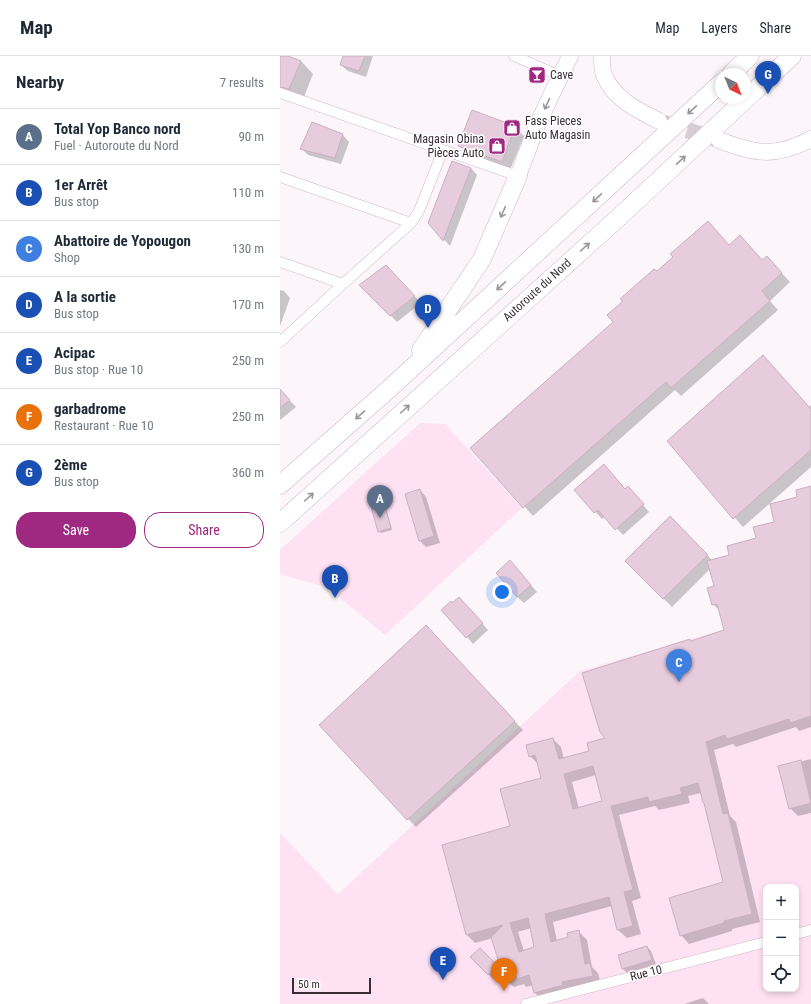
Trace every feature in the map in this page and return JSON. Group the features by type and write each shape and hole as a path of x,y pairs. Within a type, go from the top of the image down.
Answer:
{"highway":[{"path":"737,68 750,56"},
{"name":"Autoroute du Nord","path":"280,523 617,219 792,56"},
{"path":"280,485 389,389 715,89"},
{"path":"389,389 413,362 482,259 518,176"}],"main road":[{"path":"518,176 538,123 570,56"},
{"path":"602,56 603,74 613,91 632,108 659,121"},
{"path":"719,140 759,152 774,152 796,147 811,139"}],"street":[{"path":"514,56 560,76"},
{"path":"280,93 518,176"},
{"path":"280,342 411,223 422,204 443,150"},
{"path":"280,177 411,223"},
{"path":"280,262 343,284"},
{"path":"799,933 811,930"},
{"name":"Rue 10","path":"526,1004 763,943"}],"shaded area":[{"path":"420,423 445,424 522,508 385,635 328,588 280,574 280,550"},
{"path":"811,604 811,1004 280,1004 280,833 338,894 580,671"}],"building":[{"path":"280,56 288,56 301,61 289,89 280,87"},
{"path":"343,56 365,56 359,71 340,65"},
{"path":"472,110 515,126 502,162 458,146"},
{"path":"312,122 343,134 335,158 300,149"},
{"path":"452,161 471,168 443,241 428,223"},
{"path":"708,221 729,245 740,235 762,260 767,256 782,273 762,291 770,301 671,388 666,382 523,508 470,448 613,322 607,315 623,301 620,299 654,269 657,271 673,257 670,254"},
{"path":"386,265 415,296 390,316 359,285"},
{"path":"763,355 811,409 811,450 733,519 667,441"},
{"path":"280,389 290,400 280,408"},
{"path":"604,464 625,489 628,486 644,504 615,530 598,510 594,513 574,490"},
{"path":"811,486 811,716 790,723 789,719 727,739 725,735 706,742 723,814 728,813 752,914 724,921 724,923 680,936 669,898 723,882 698,783 680,788 682,794 649,802 648,797 611,806 633,890 624,892 633,926 617,930 609,897 545,914 551,942 568,937 567,933 579,930 585,964 590,963 593,976 562,982 563,985 534,993 529,975 517,979 516,976 504,979 491,937 503,925 466,935 442,845 510,826 500,789 541,778 535,755 529,757 526,745 553,738 559,759 589,751 587,743 605,738 600,732 582,673 690,639 691,641 724,630 717,604 712,605 707,588 714,586 707,561 729,555 727,546 756,538 753,527 774,522 770,504 797,497 796,490","holes":["593,766 602,801 573,809 564,774","528,918 534,947 519,952 510,923"]},
{"path":"420,489 434,536 419,541 405,494"},
{"path":"382,495 391,528 378,532 369,499"},
{"path":"670,516 708,555 663,599 625,561"},
{"path":"510,560 531,585 517,597 496,573"},
{"path":"459,597 483,623 466,638 441,610 451,601 452,603"},
{"path":"426,625 515,721 407,820 319,725"},
{"path":"801,760 811,803 789,809 778,766"},
{"path":"647,946 652,960 622,969 618,955"},
{"path":"480,948 498,966 488,975 470,957"}],"tunnel":[{"path":"664,123 716,139"}],"place":[{"name":"Cave","path":"537,75"},
{"name":"2ème","path":"768,94"},
{"name":"Fass Pieces Auto Magasin","path":"512,128"},
{"name":"Magasin Obina Pièces Auto","path":"497,146"},
{"name":"A la sortie","path":"428,328"},
{"name":"Total Yop Banco nord","path":"380,518"},
{"name":"1er Arrêt","path":"335,598"},
{"name":"Abattoire de Yopougon","path":"679,682"},
{"name":"Acipac","path":"443,980"},
{"name":"garbadrome","path":"504,991"}]}
